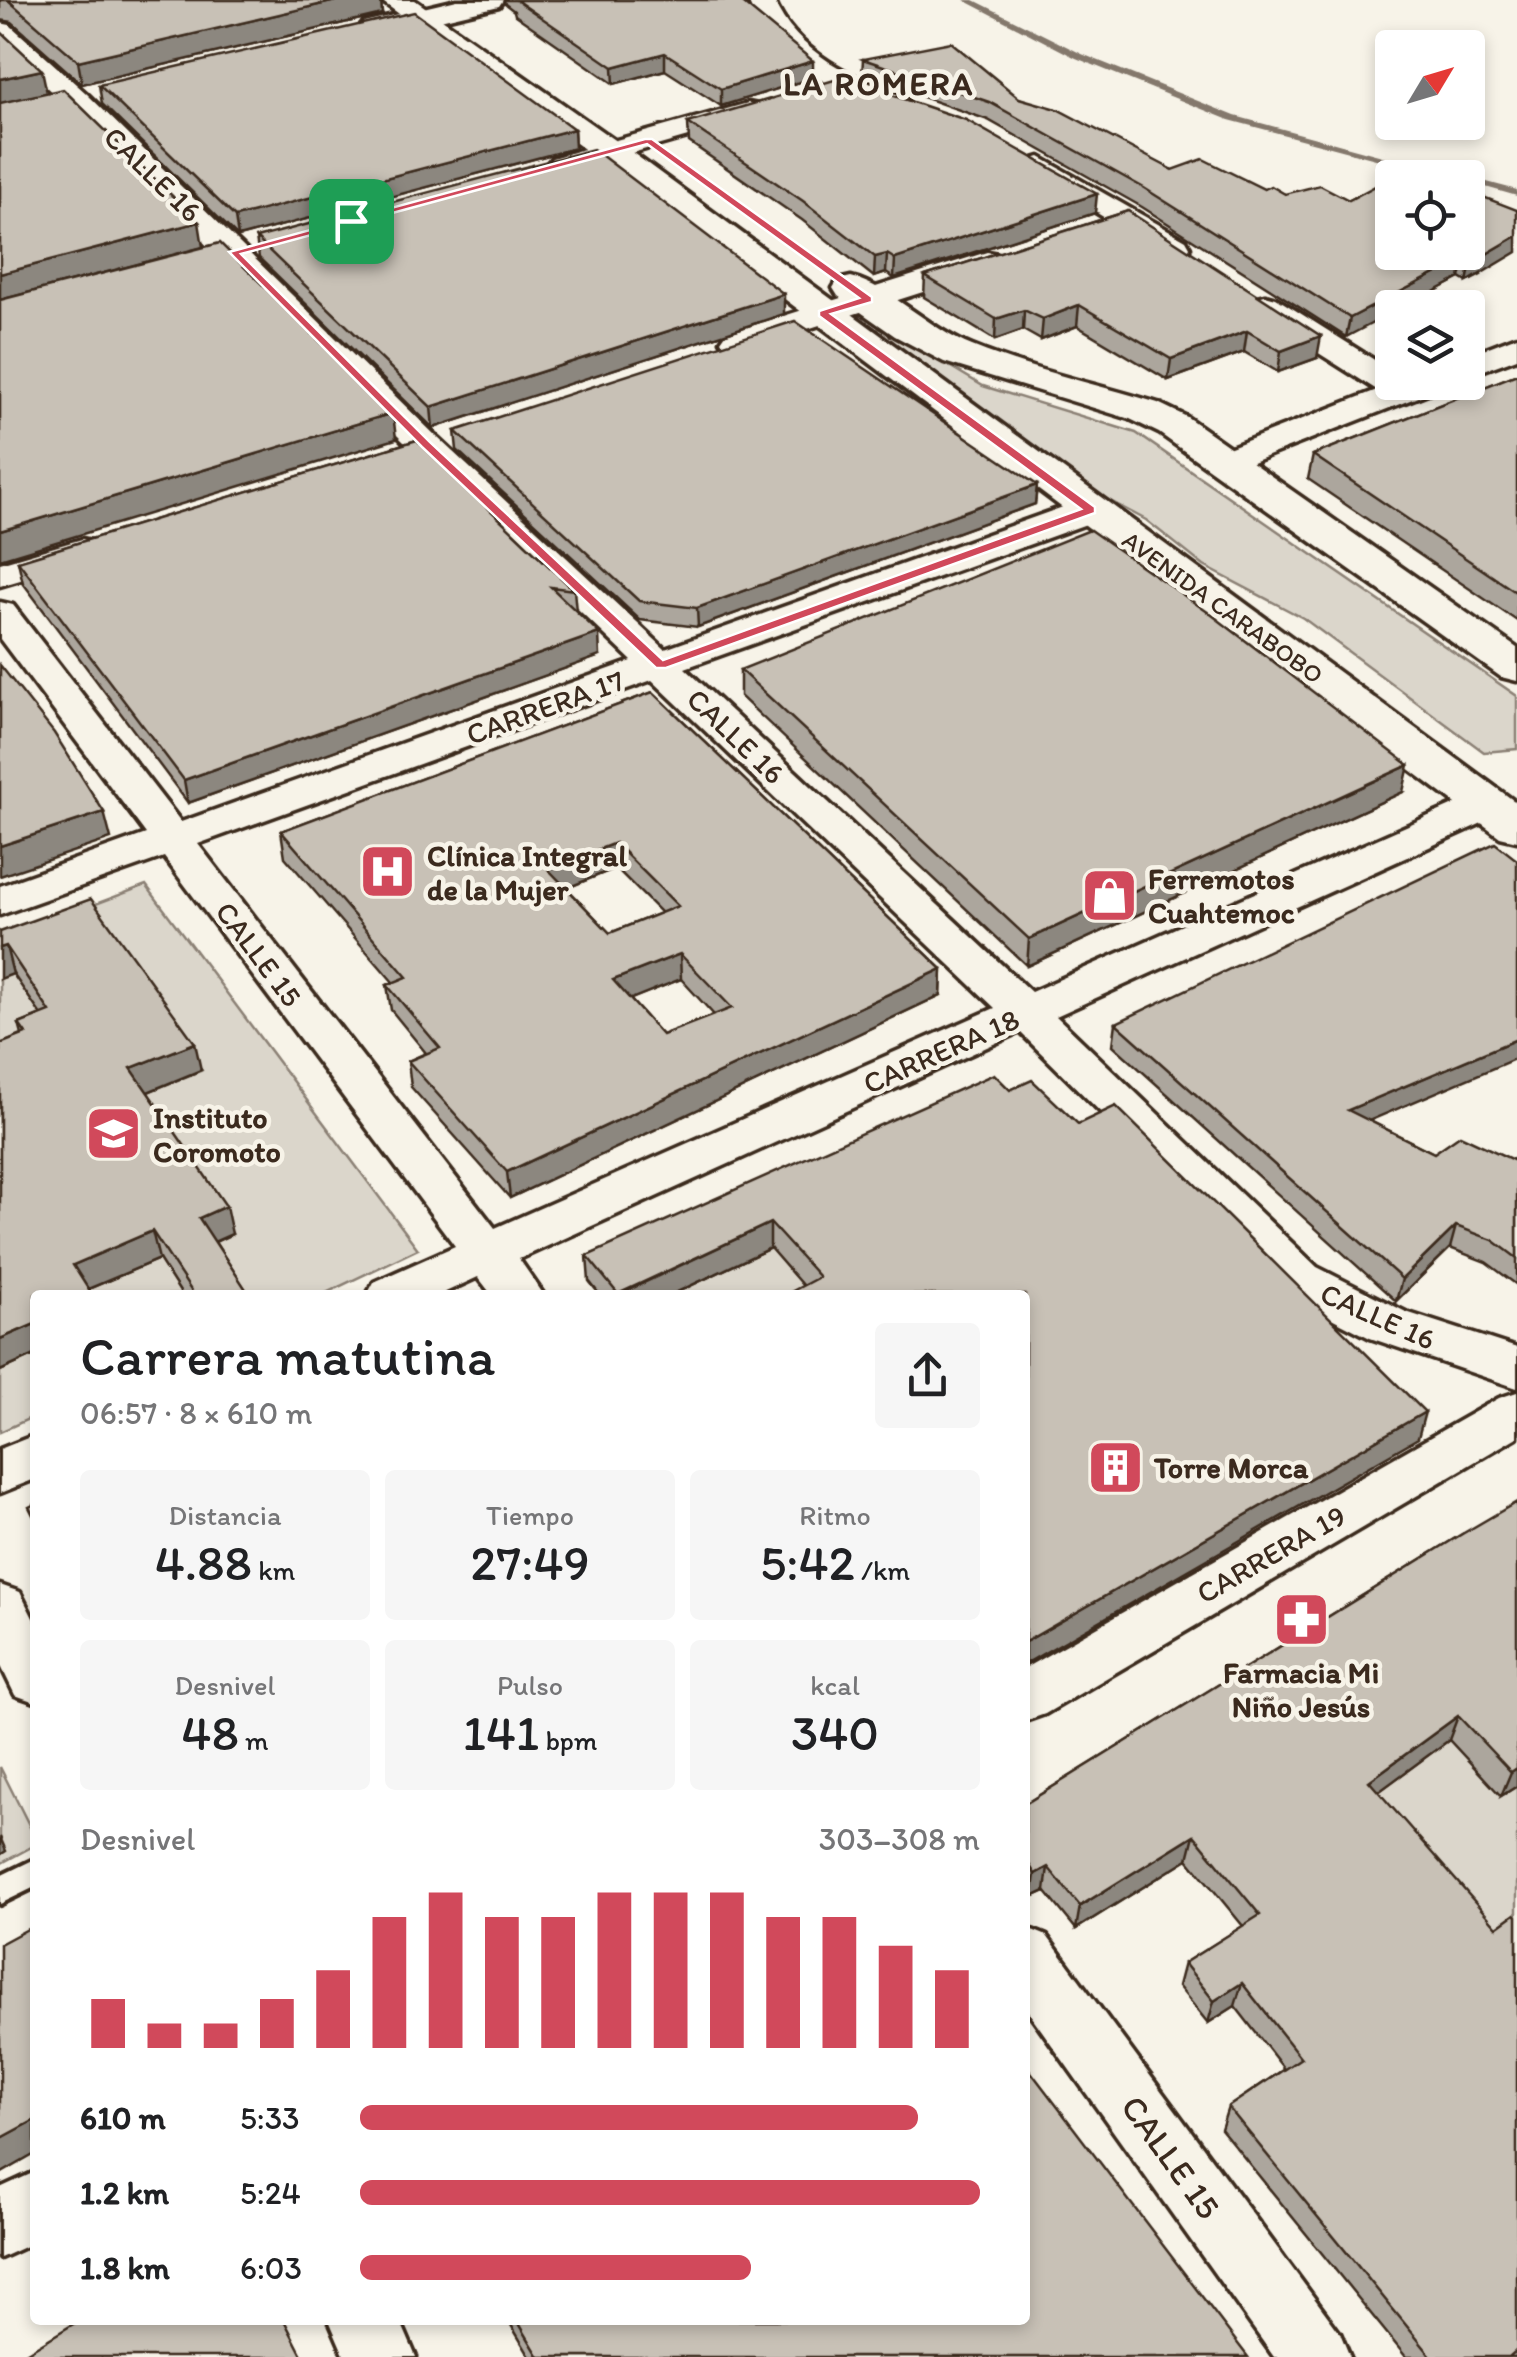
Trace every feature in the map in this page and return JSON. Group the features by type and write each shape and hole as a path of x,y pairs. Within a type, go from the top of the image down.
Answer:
{"main road":[{"name":"AVENIDA CARABOBO","path":"407,8 608,151 823,283 868,299 908,328 958,354 1144,412 1173,425 1516,667"},
{"name":"AVENIDA CARABOBO","path":"608,112 823,283 1090,510 1507,808"}],"street":[{"path":"761,0 770,26 842,83 925,113"},
{"path":"344,35 407,8 473,8"},
{"name":"CALLE 16","path":"0,32 76,99 426,445 1027,1013 1300,1280 1388,1326 1517,1368"},
{"path":"804,94 842,83"},
{"path":"38,108 114,90"},
{"path":"530,173 766,106"},
{"path":"1010,149 1129,216 1194,259"},
{"path":"1093,228 1129,216"},
{"path":"198,262 271,242"},
{"path":"868,299 1022,250"},
{"path":"703,352 823,283"},
{"path":"1243,290 1375,365"},
{"path":"1485,359 1517,346"},
{"path":"1225,462 1380,400"},
{"path":"389,456 463,432"},
{"name":"CARRERA 17","path":"0,902 1090,510"},
{"path":"0,575 111,541"},
{"name":"CALLE 15","path":"0,613 515,1290"},
{"name":"CARRERA 18","path":"403,1290 1027,1013 1507,808"},
{"name":"CARRERA 19","path":"1030,1694 1517,1412"},
{"path":"0,1472 30,1458"},
{"path":"0,1608 30,1668"},
{"name":"CALLE 15","path":"1030,1963 1316,2357"},
{"path":"0,2225 30,2208"},
{"path":"366,2325 382,2357"}],"lane":[{"path":"0,1891 30,1875"}],"shaded area":[{"path":"884,327 983,386 1136,433 1517,696 1517,749 1484,752 1303,618 1204,566 1146,520 1054,471 866,333"},
{"path":"146,885 418,1249 332,1290 235,1290 205,1246 232,1233 138,1096 200,1071 4,961 0,940"},
{"path":"13,974 58,1039 0,1075 0,979"},
{"path":"770,1248 807,1290 682,1290"},
{"path":"159,1259 179,1290 30,1290 18,1277"},
{"path":"30,1357 30,1418 0,1432 0,1371"},
{"path":"1449,1740 1517,1786 1517,1950 1359,1804"},
{"path":"0,1767 30,1827 30,1848 0,1864"}],"building":[{"path":"8,0 340,0 78,61"},
{"path":"516,0 739,0 813,61 721,89 665,53 613,67"},
{"path":"414,12 574,129 235,217 99,85"},
{"path":"0,31 42,70 0,79"},
{"path":"951,42 1019,98 1057,109 1173,170 1203,159 1264,189 1271,186 1285,194 1320,185 1349,200 1375,186 1375,270 1443,270 1404,290 1375,290 1375,305 1350,318 1144,188 989,102 863,59"},
{"path":"841,78 966,120 1097,194 895,259 887,254 875,257 803,201 688,123"},
{"path":"63,89 199,222 0,274 0,103"},
{"path":"593,149 784,294 431,407 256,238"},
{"path":"1485,198 1517,210 1517,236 1485,255"},
{"path":"1128,211 1321,336 1281,351 1247,331 1171,359 1079,305 1043,319 1024,310 996,319 925,276"},
{"path":"220,243 393,413 0,531 0,300"},
{"path":"795,321 1037,485 697,608 639,601 455,431"},
{"path":"1517,374 1517,593 1313,455 1452,400 1485,400 1485,387"},
{"path":"417,440 574,590 551,587 599,633 184,780 18,561"},
{"path":"1090,530 1212,615 1409,765 1029,939 740,670"},
{"path":"0,665 54,733 104,812 0,846"},
{"path":"653,692 942,969 507,1172 408,1061 440,1048 387,985 407,977 281,831","holes":["615,843 678,906 610,933 548,869","680,954 732,1008 662,1035 613,980"]},
{"path":"1495,843 1517,860 1517,1039 1348,1110 1434,1153 1460,1135 1513,1160 1517,1156 1517,1258 1493,1240 1456,1226 1402,1279 1116,1023"},
{"path":"91,899 195,1043 131,1068 226,1206 199,1218 246,1290 191,1290 152,1231 73,1265 89,1290 30,1290 30,1326 0,1339 0,1044 26,1034 19,1024 50,1012 6,946 0,948 0,932"},
{"path":"994,1074 1010,1090 1032,1080 1078,1124 1116,1106 1425,1412 1030,1639 1030,1290 794,1290 819,1277 770,1223 627,1290 615,1290 587,1256"},
{"path":"1517,1502 1517,1768 1511,1772 1458,1716 1369,1781 1497,1927 1517,1916 1517,2350 1509,2357 1432,2357 1228,2107 1301,2058 1242,1983 1214,2001 1184,1963 1260,1915 1194,1835 1080,1906 1048,1867 1035,1874 1030,1866 1030,1801"},
{"path":"30,1928 30,2123 0,2139 0,1944"},
{"path":"1030,2071 1248,2357 539,2357 520,2325 1030,2325"},
{"path":"72,2325 287,2325 303,2357 19,2357"}],"waterway":[{"path":"968,0 1079,56 1232,118 1391,160"},
{"path":"1485,185 1517,193"}],"place":[{"name":"Clínica Integral de la Mujer","path":"388,872"},
{"name":"Ferremotos Cuahtemoc","path":"1109,895"},
{"name":"Instituto Coromoto","path":"114,1134"},
{"name":"Torre Morca","path":"1115,1467"},
{"name":"Farmacia Mi Niño Jesús","path":"1301,1620"}],"district":[{"name":"LA ROMERA","path":"879,84"}],"route":[{"path":"648,141 868,299 823,314 1090,510 661,665 426,445 234,252 351,221 648,141"}]}
